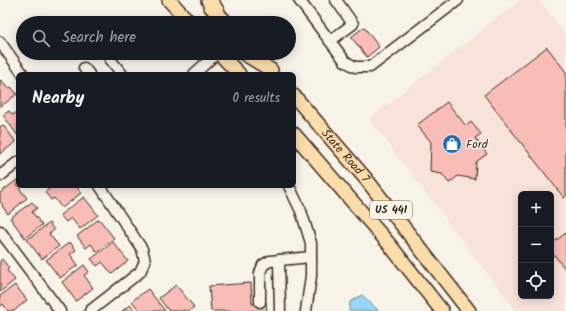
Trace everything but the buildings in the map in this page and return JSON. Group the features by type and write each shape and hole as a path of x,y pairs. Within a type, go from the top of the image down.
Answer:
{"main road":[{"path":"169,0 184,16"},
{"path":"205,0 218,12"},
{"path":"225,60 237,72"},
{"path":"254,60 272,72"},
{"path":"261,60 272,72"},
{"name":"State Road 7","path":"296,98 366,179 469,311"},
{"name":"State Road 7","path":"296,136 384,238 442,311"}],"street":[{"path":"299,0 346,61 355,66 370,67 458,0"},
{"path":"330,41 354,24 336,0"},
{"path":"0,42 22,72"},
{"path":"112,60 120,72"},
{"path":"196,72 210,60"},
{"path":"0,176 16,164"},
{"path":"90,311 140,272 145,261 142,249 101,188"},
{"path":"290,188 302,211 310,243 311,276 306,311"},
{"path":"0,231 60,311"},
{"path":"260,302 260,273 263,265 270,261 311,257"},
{"path":"279,260 280,311"}],"shaded area":[{"path":"520,0 539,0 566,35 566,311 516,311 369,119"}],"water":[{"path":"362,295 379,311 349,311 350,302"}],"tunnel":[{"path":"260,302 261,311"}],"place":[{"name":"Ford","path":"452,144"}]}
